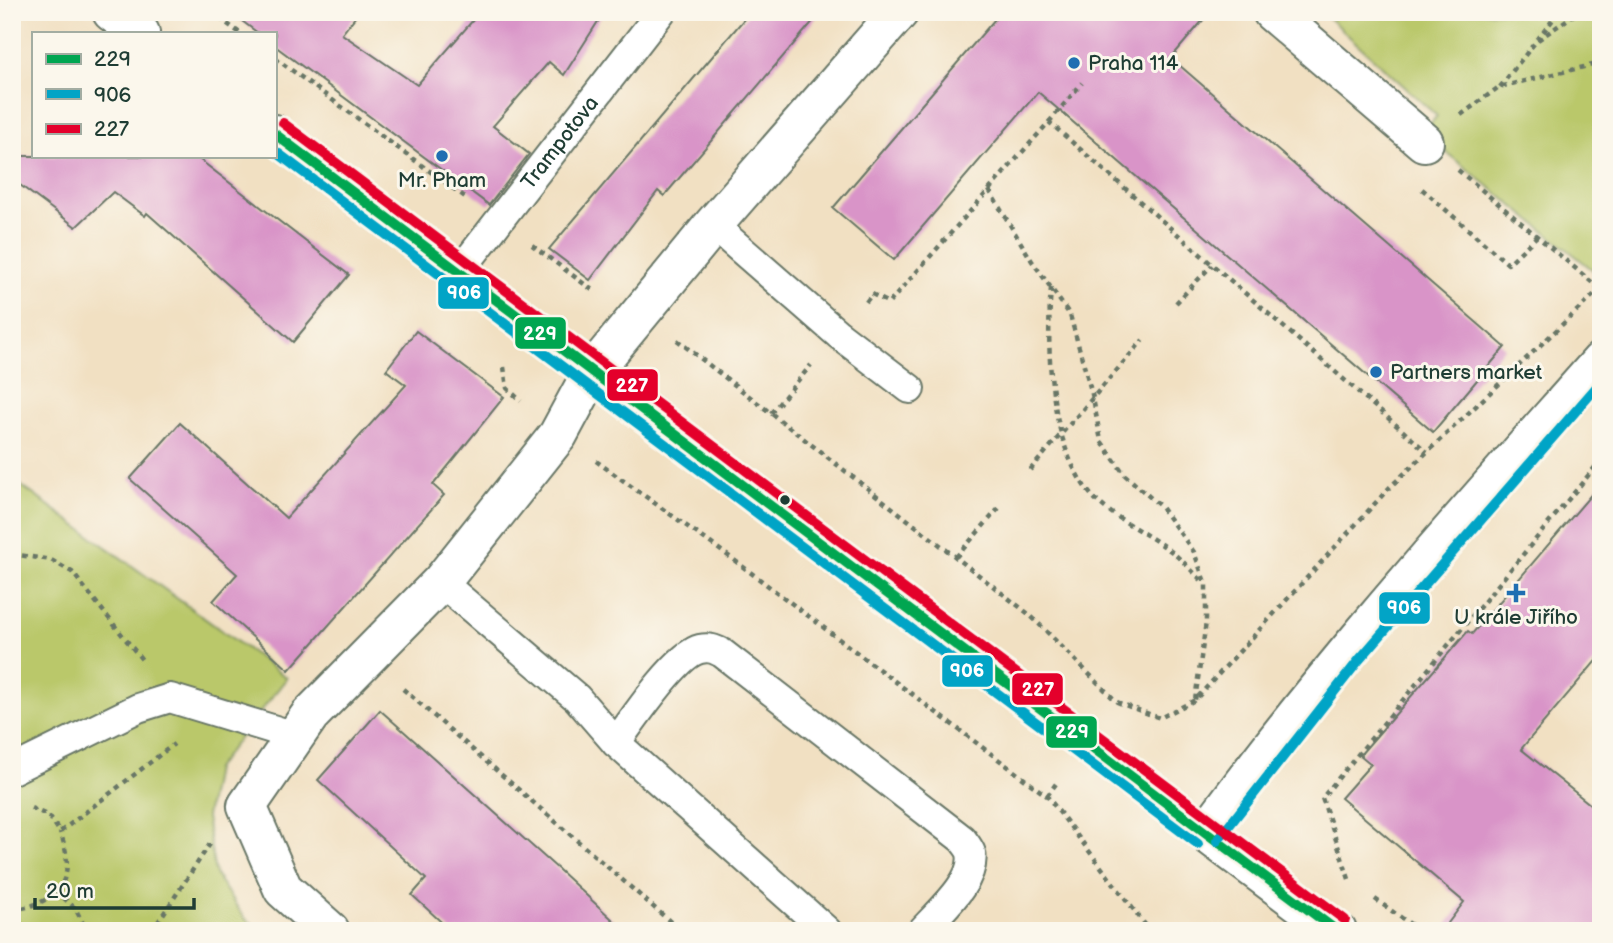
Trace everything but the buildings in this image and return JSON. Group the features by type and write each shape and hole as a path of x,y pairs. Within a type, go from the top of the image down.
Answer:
{"street":[{"path":"112,12 139,32"},
{"path":"330,931 283,889 247,806 310,715 441,582 558,435 592,372 713,225 899,12"},
{"path":"1272,12 1424,142"},
{"path":"276,135 1337,931"},
{"path":"1206,833 1266,750 1419,566 1597,371"}],"lane":[{"name":"Trampotova","path":"459,272 661,12"},
{"path":"713,225 838,334 910,389"},
{"path":"441,582 577,698 617,743 827,931"},
{"path":"617,743 643,704 687,656 699,649 712,648 722,653 962,839 971,852 971,867 965,882 922,931"},
{"path":"12,770 138,708 170,698 295,736"}],"path":[{"path":"211,12 239,32"},
{"path":"276,59 596,293 641,312 1030,615 1117,702 1160,718 1195,700 1390,487 1600,288 1424,142 1499,87 1559,12"},
{"path":"1534,43 1578,12"},
{"path":"1499,87 1599,66"},
{"path":"858,310 872,294 889,303 1082,83"},
{"path":"1049,122 1427,452"},
{"path":"989,190 1070,315 1093,398 1101,441 1125,475 1160,506 1194,552 1206,585 1206,622 1195,700"},
{"path":"1176,303 1212,265"},
{"path":"1051,288 1048,322 1052,379 1061,433 1076,473 1094,499 1174,553 1206,585"},
{"path":"1030,470 1143,340"},
{"path":"504,364 507,388 558,435 734,560 1047,796 1150,931"},
{"path":"771,413 812,364"},
{"path":"1350,883 1322,798 1601,460"},
{"path":"956,557 999,508"},
{"path":"12,554 51,560 72,572 173,699"},
{"path":"395,682 681,931"},
{"path":"60,832 98,800 217,712"},
{"path":"12,910 37,906 56,891 67,875 68,861 60,832 49,816 30,807 21,807"},
{"path":"152,931 218,833"},
{"path":"56,891 75,908 86,931"},
{"path":"1372,897 1420,931"}],"green space":[{"path":"1322,12 1601,12 1601,263 1593,270 1422,133 1437,116"},
{"path":"12,479 287,678 215,769 206,817 215,874 244,917 260,931 57,931 12,921"}],"transit line":[{"name":"227","path":"283,123 1345,920"},
{"name":"229","path":"276,135 1337,931"},
{"name":"906","path":"276,152 1198,844"},
{"name":"906","path":"1217,841 1359,660 1601,382"}],"place":[{"name":"Praha 114","path":"1074,63"},
{"name":"Mr. Pham","path":"442,156"},
{"name":"Partners market","path":"1376,372"},
{"name":"U krále Jiřího","path":"1516,593"}]}
